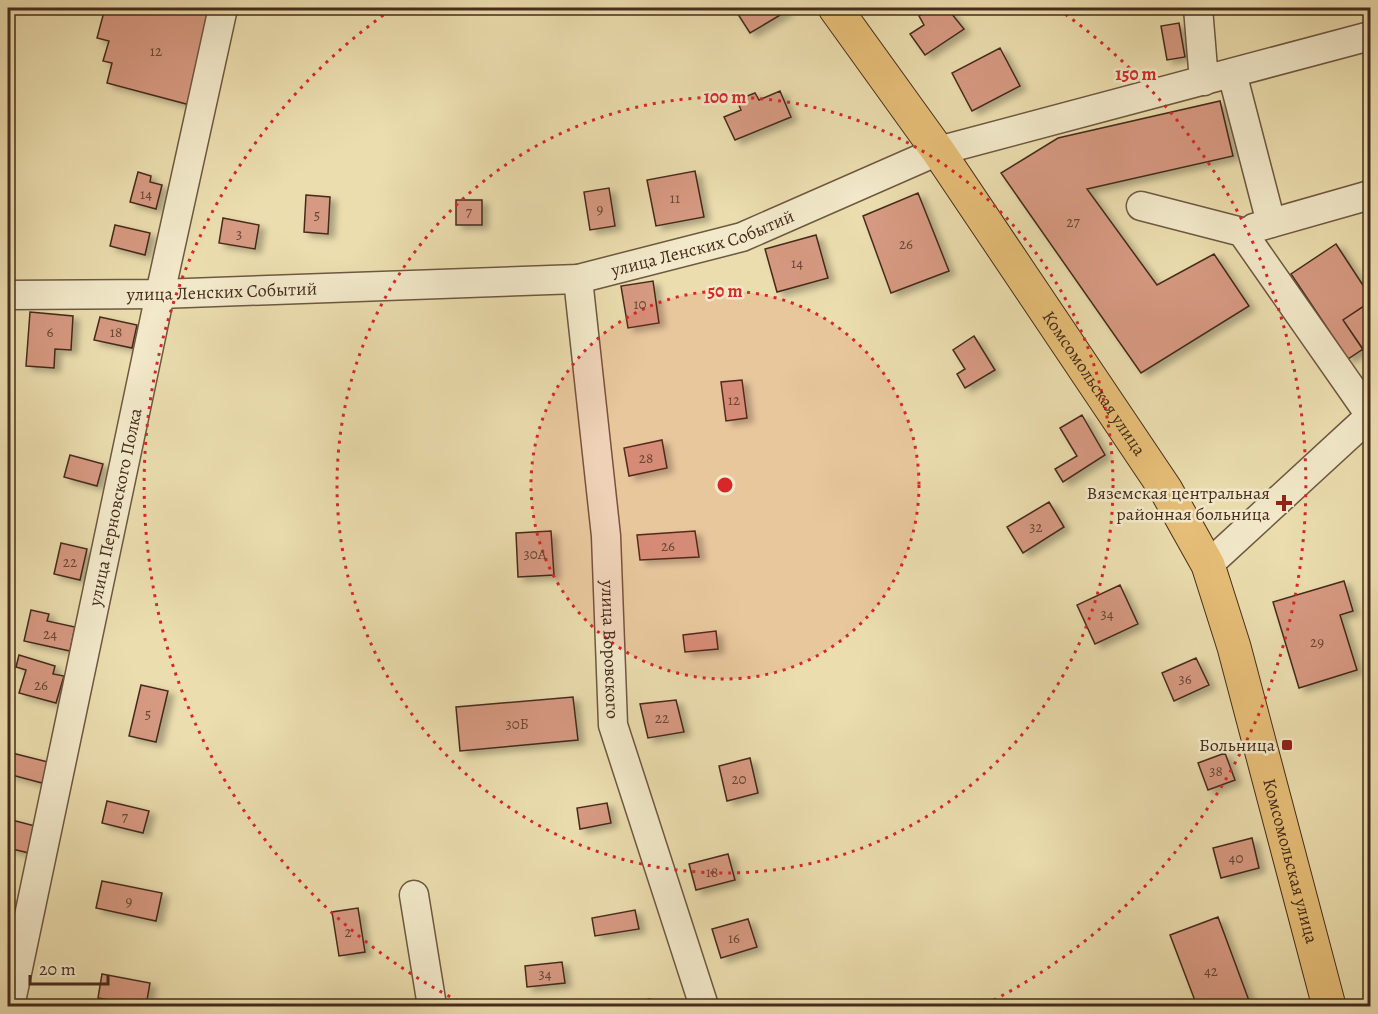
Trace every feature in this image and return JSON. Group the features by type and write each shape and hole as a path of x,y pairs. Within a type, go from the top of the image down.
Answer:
{"main road":[{"name":"Комсомольская улица","path":"835,8 938,151 1166,490 1208,565 1234,647 1329,1006"}],"street":[{"name":"улица Перновского Полка","path":"10,1006 160,294 223,8"},
{"path":"1198,8 1204,81"},
{"name":"улица Ленских Событий","path":"8,295 160,294 578,279 742,237 938,151 1371,36"},
{"path":"1232,73 1271,223"},
{"path":"1141,206 1242,232 1371,195"},
{"path":"1208,565 1371,416 1242,232"},
{"name":"улица Воровского","path":"578,279 606,536 613,725 704,1006"},
{"path":"414,895 432,1006"}],"building":[{"path":"105,8 186,8 216,16 190,105 107,83 112,63 103,61 109,41 97,38"},
{"path":"734,8 784,8 787,11 750,33"},
{"path":"932,8 947,8 964,29 925,55 910,34 924,25 919,16"},
{"path":"1179,23 1185,57 1167,60 1161,26"},
{"path":"1000,48 1020,86 972,111 952,73"},
{"path":"780,91 791,117 735,140 724,117 741,110 737,100 755,93 759,100"},
{"path":"1220,101 1233,156 1087,189 1157,285 1214,254 1249,306 1141,373 1001,173 1058,138"},
{"path":"695,171 704,217 656,226 647,180"},
{"path":"138,172 151,176 150,182 162,185 156,209 130,202"},
{"path":"609,188 615,226 590,230 584,192"},
{"path":"918,193 949,271 891,293 863,216"},
{"path":"306,195 330,197 328,234 304,232"},
{"path":"456,200 482,200 482,225 456,225"},
{"path":"223,218 259,225 255,249 219,243"},
{"path":"115,225 150,233 145,255 110,246"},
{"path":"816,235 828,278 777,292 765,249"},
{"path":"1336,244 1370,296 1370,302 1343,320 1363,349 1348,359 1291,274"},
{"path":"653,281 659,323 628,328 621,286"},
{"path":"1370,302 1370,360 1343,320"},
{"path":"30,312 73,316 71,350 55,349 54,368 26,366"},
{"path":"100,317 137,325 132,348 94,340"},
{"path":"974,336 995,370 965,388 957,374 965,369 953,350"},
{"path":"742,380 747,418 726,421 721,382"},
{"path":"1082,415 1105,455 1063,482 1055,469 1077,456 1060,428"},
{"path":"662,440 667,468 629,476 624,448"},
{"path":"70,455 103,464 97,486 64,477"},
{"path":"1049,502 1064,527 1023,553 1007,527"},
{"path":"551,531 554,575 518,577 516,533"},
{"path":"695,531 699,557 640,560 637,535"},
{"path":"61,543 87,549 80,580 54,574"},
{"path":"1344,581 1353,611 1340,615 1357,670 1299,688 1273,602"},
{"path":"1120,585 1138,624 1095,644 1077,605"},
{"path":"31,610 49,614 47,621 75,627 70,651 24,641"},
{"path":"716,631 718,649 685,652 683,635"},
{"path":"19,655 55,666 53,674 64,676 56,703 19,693 26,670 16,667"},
{"path":"1196,658 1209,685 1174,701 1162,673"},
{"path":"141,685 168,691 156,742 129,736"},
{"path":"573,697 578,740 460,751 456,707"},
{"path":"676,700 684,732 648,738 640,704"},
{"path":"8,752 48,762 42,783 8,774"},
{"path":"1225,753 1235,780 1208,790 1198,763"},
{"path":"750,758 758,793 727,801 719,766"},
{"path":"107,801 149,811 143,833 102,823"},
{"path":"607,803 611,823 580,829 577,808"},
{"path":"8,819 35,826 29,853 8,848"},
{"path":"1252,838 1259,868 1221,878 1213,848"},
{"path":"728,854 735,880 696,890 689,864"},
{"path":"102,881 162,893 156,921 96,908"},
{"path":"358,908 365,952 339,956 332,912"},
{"path":"635,910 639,929 595,936 592,918"},
{"path":"1218,917 1251,1006 1197,1006 1170,935"},
{"path":"748,919 757,947 721,958 712,929"},
{"path":"562,962 565,983 527,987 525,966"},
{"path":"102,974 150,983 146,1006 98,998"},
{"path":"650,999 652,1006 618,1006"}],"place":[{"name":"Вяземская центральная районная больница","path":"1284,503"},
{"name":"Больница","path":"1287,745"}]}
